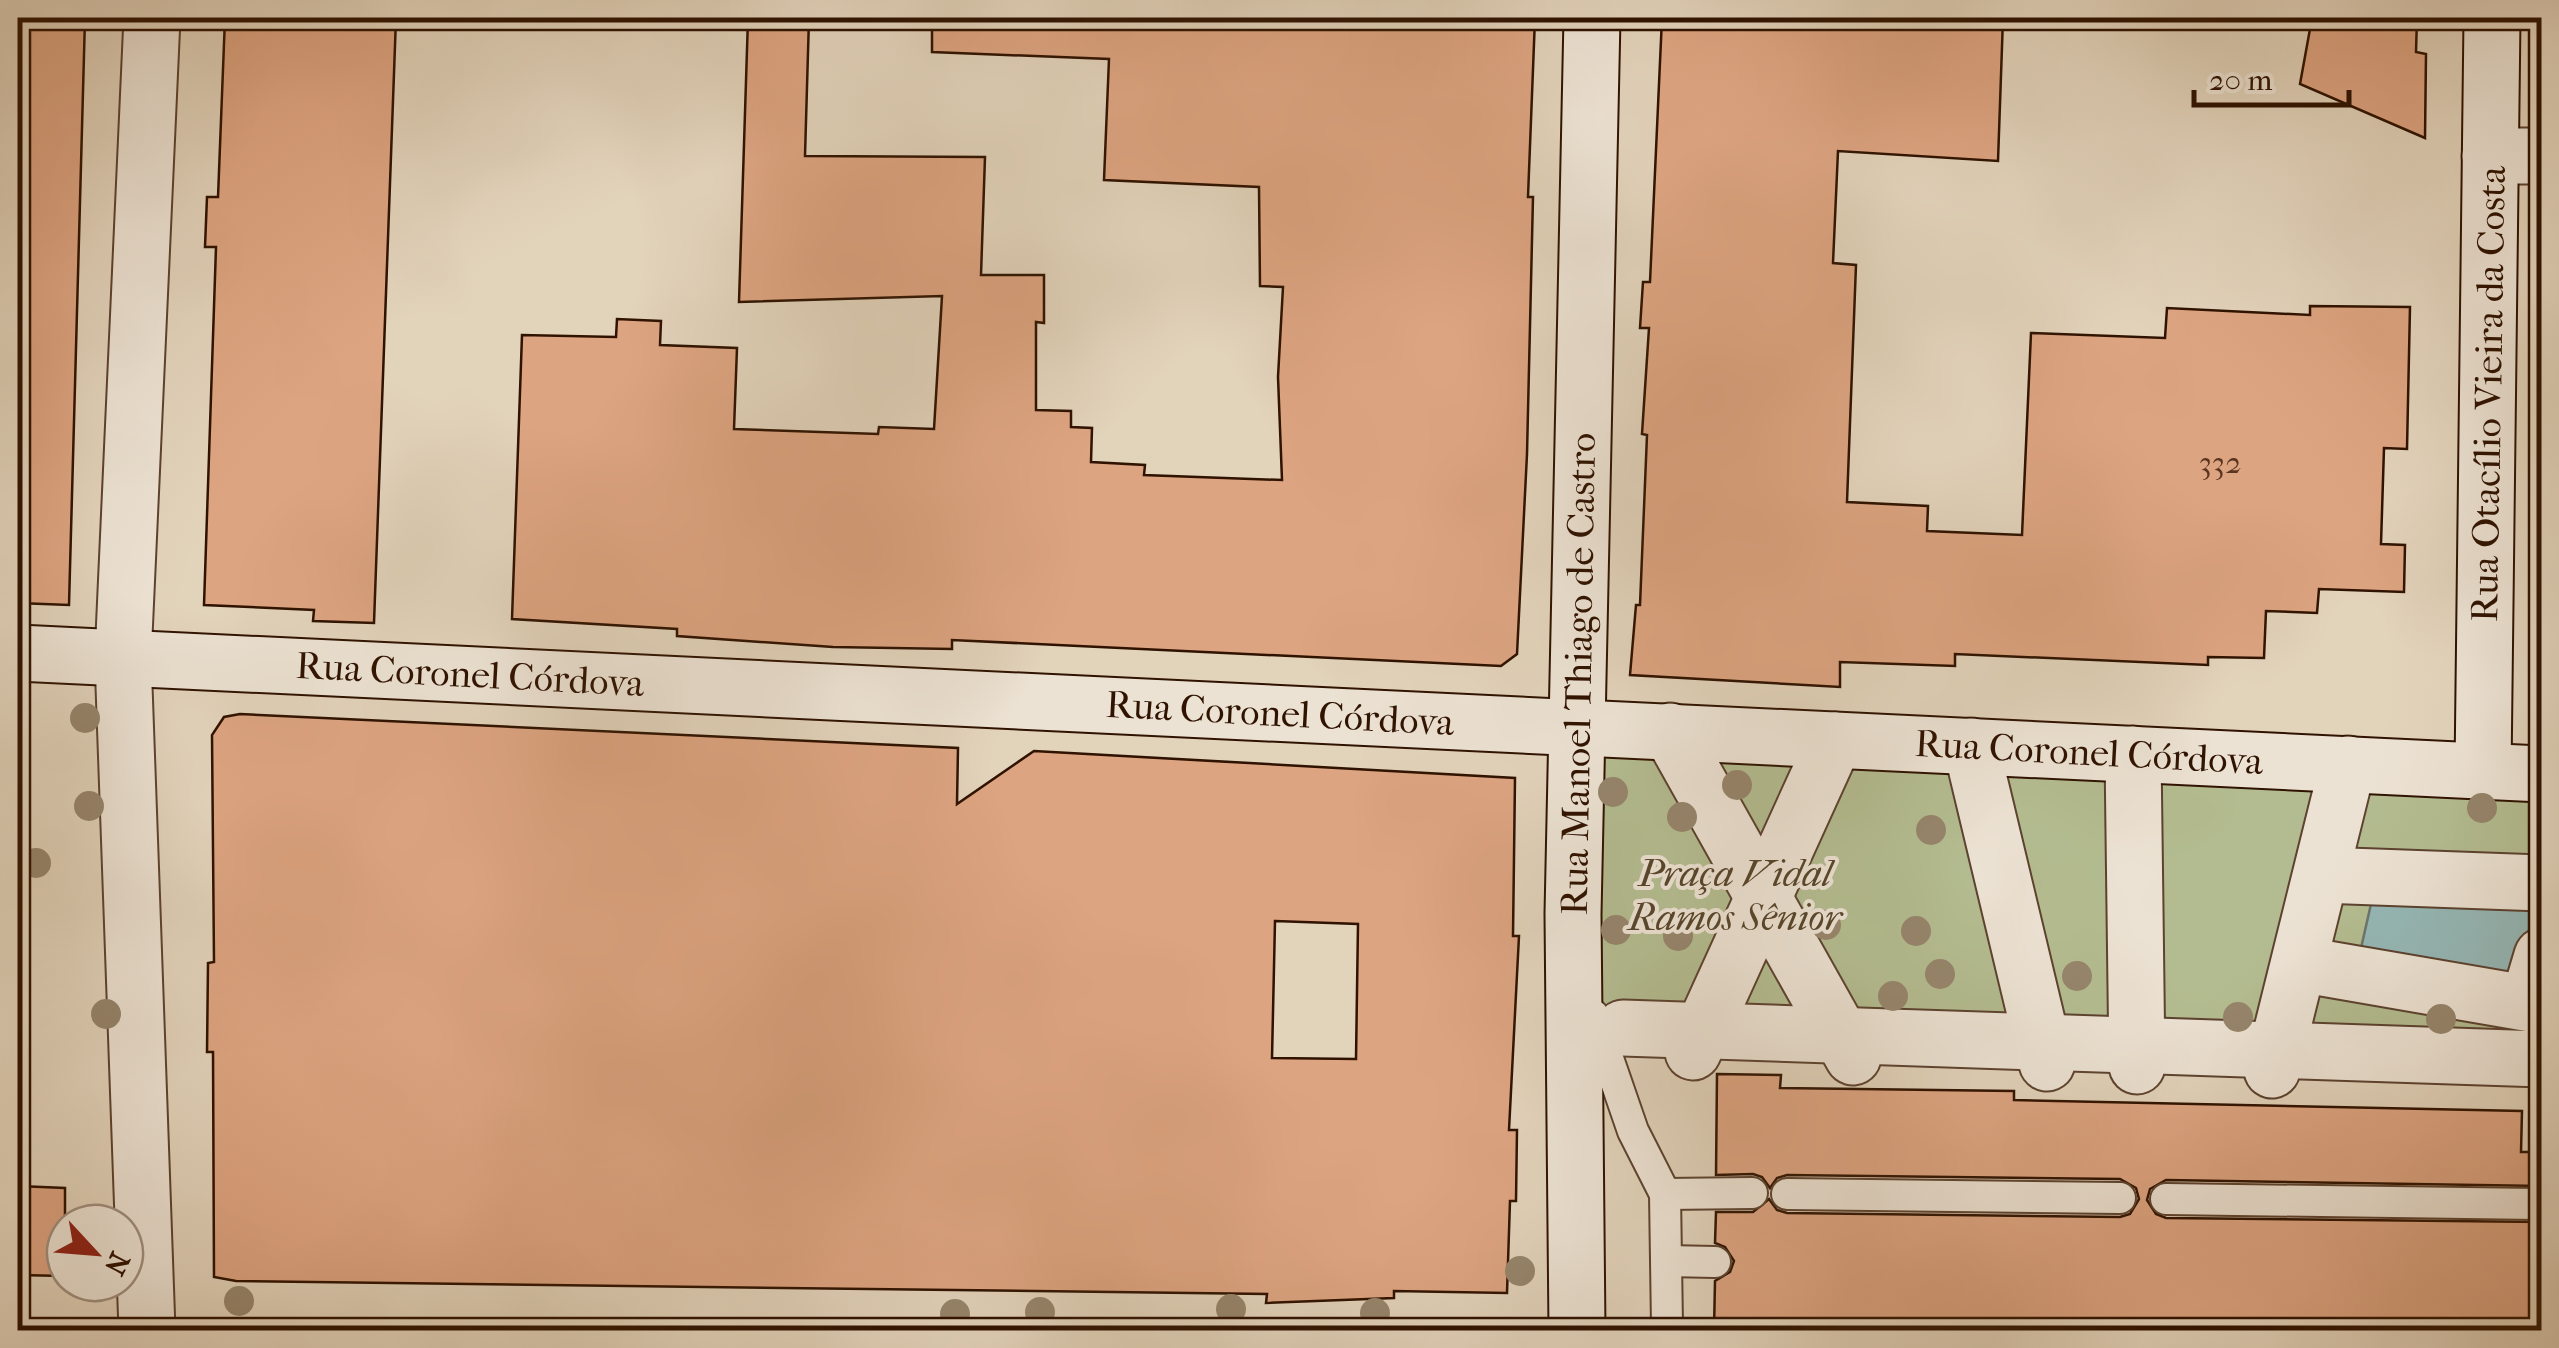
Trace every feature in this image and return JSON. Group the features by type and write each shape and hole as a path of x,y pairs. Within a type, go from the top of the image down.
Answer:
{"street":[{"path":"147,1330 123,658 152,18"},
{"name":"Rua Manoel Thiago de Castro","path":"1577,1330 1573,980 1592,18"},
{"name":"Rua Otacílio Vieira da Costa","path":"2483,771 2516,156 2492,18"},
{"name":"Rua Coronel Córdova","path":"18,653 2542,774"},
{"path":"1670,732 1847,1046"},
{"path":"1698,1041 1834,740"},
{"path":"1971,746 2045,1052"},
{"path":"2133,754 2136,1056"},
{"path":"2275,1060 2348,764"},
{"path":"2321,875 2542,883"},
{"path":"2299,964 2537,988"},
{"path":"1623,1028 1698,1041 2136,1056 2542,1059"}],"lane":[{"path":"1573,980 1602,1030 1633,1131 1664,1194 1668,1326 1672,1330"},
{"path":"1664,1194 1752,1193"},
{"path":"1788,1194 2120,1198"},
{"path":"2166,1199 2537,1204"},
{"path":"1667,1261 1715,1262"}],"green space":[{"name":"Praça Vidal Ramos Sênior","path":"1576,728 2541,774 2541,1078 1646,1050 1573,980"}],"water":[{"path":"2371,904 2541,906 2519,980 2359,957"}],"building":[{"path":"18,18 85,18 69,605 18,603"},
{"path":"225,18 396,18 374,623 313,621 314,610 204,605 216,247 205,247 207,197 218,197"},
{"path":"748,18 809,18 805,156 985,157 981,275 1044,275 1044,323 1036,322 1036,410 1071,411 1071,427 1092,428 1091,462 1145,465 1144,475 1282,480 1278,377 1283,287 1260,286 1259,187 1104,180 1109,59 932,52 932,18 1535,18 1528,197 1533,197 1527,454 1517,654 1501,666 952,640 952,649 833,647 677,636 677,629 512,619 522,335 616,337 617,319 661,321 660,345 737,348 734,429 878,434 879,427 934,429 942,296 739,302"},
{"path":"1662,18 2003,18 1998,161 1838,151 1833,263 1856,265 1847,502 1928,506 1927,531 2022,535 2031,333 2165,338 2167,308 2310,315 2310,306 2410,307 2407,449 2384,448 2381,544 2405,545 2404,592 2319,589 2317,613 2266,611 2264,658 2208,657 2208,665 1955,654 1955,666 1840,662 1840,687 1630,675 1636,605 1640,605 1647,435 1642,434 1649,328 1640,328 1643,282 1650,282"},
{"path":"2312,18 2417,18 2416,52 2426,54 2425,138 2300,84"},
{"path":"240,714 958,748 957,804 1034,751 1515,778 1513,936 1519,936 1509,1130 1517,1130 1516,1201 1510,1201 1507,1293 1394,1291 1394,1298 1266,1303 1267,1294 236,1281 214,1277 213,1052 207,1052 208,963 214,962 212,735 224,717","holes":["1275,921 1358,924 1356,1059 1272,1058"]},
{"path":"1717,1074 1781,1075 1780,1088 2014,1091 2014,1100 2522,1111 2521,1152 2542,1152 2542,1186 2166,1180 2150,1189 2147,1200 2156,1214 2166,1218 2542,1222 2542,1330 1714,1330 1715,1281 1730,1272 1734,1261 1725,1247 1715,1243 1716,1212 1753,1212 1769,1199 1777,1210 1787,1213 2120,1217 2130,1214 2139,1199 2136,1188 2120,1179 1787,1175 1777,1178 1770,1188 1762,1177 1753,1174 1716,1175"},
{"path":"18,1186 65,1188 65,1203 45,1203 45,1276 18,1275"}]}
